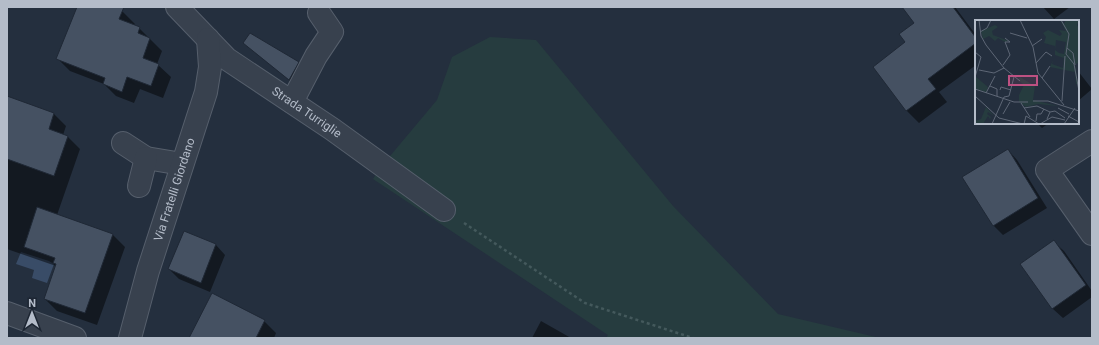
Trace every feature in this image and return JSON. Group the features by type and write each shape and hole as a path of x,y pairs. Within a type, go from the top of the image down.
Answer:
{"street":[{"name":"Strada Turriglie","path":"177,7 227,59 332,129 444,210"},
{"path":"292,102 316,56 332,32 319,13"},
{"name":"Via Fratelli Giordano","path":"130,338 148,271 206,92 210,67 208,40"},
{"path":"1092,141 1047,170 1092,234"},
{"path":"123,144 146,158 182,164"},
{"path":"139,186 146,158"},
{"path":"7,313 75,338"}],"path":[{"path":"444,210 585,303 693,338"}],"green space":[{"path":"490,37 536,40 673,206 778,314 880,338 606,338 608,335 373,179 380,168 437,100 452,57"}],"water":[{"path":"21,252 54,264 47,283 32,278 34,270 16,264"}],"building":[{"path":"77,7 124,7 119,19 140,27 138,33 150,38 143,58 159,64 151,86 127,77 122,92 103,84 105,78 56,59"},
{"path":"902,7 953,7 975,37 975,44 928,79 936,89 906,111 873,67 905,42 899,34 914,23"},
{"path":"250,33 299,62 289,80 243,43"},
{"path":"7,96 54,113 49,129 68,136 54,176 7,159"},
{"path":"1008,149 1038,198 993,226 962,177"},
{"path":"37,207 113,234 85,313 44,299 56,264 53,263 55,258 24,247"},
{"path":"184,231 216,244 201,283 168,269"},
{"path":"1054,240 1086,285 1052,309 1020,264"},
{"path":"212,293 265,320 256,338 189,338"}]}
